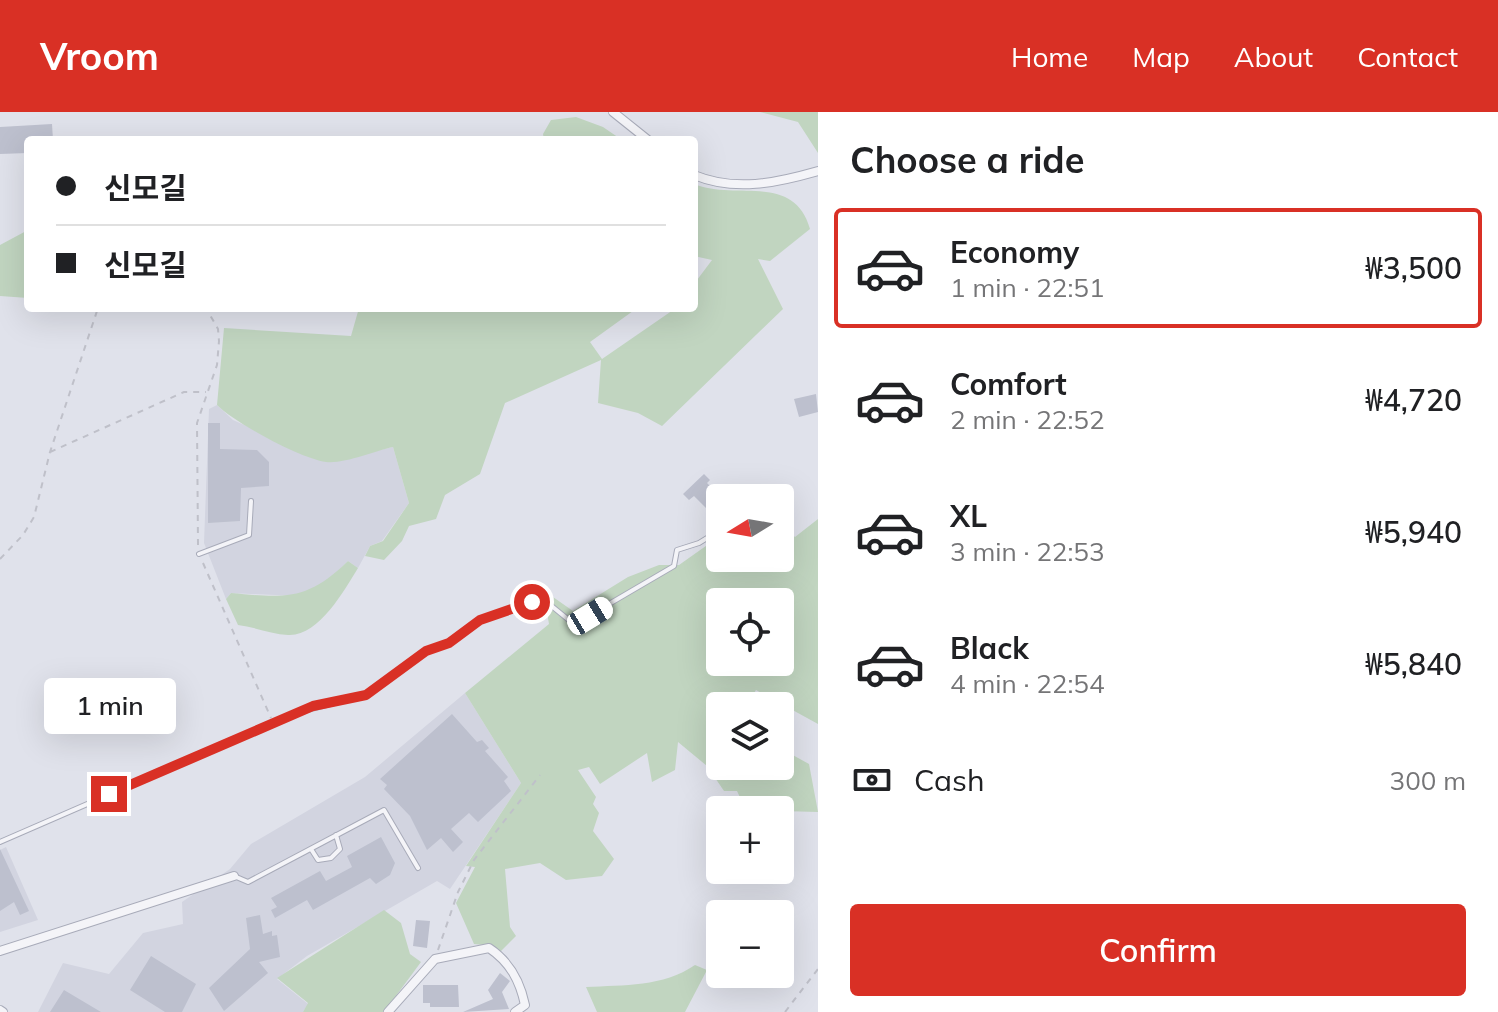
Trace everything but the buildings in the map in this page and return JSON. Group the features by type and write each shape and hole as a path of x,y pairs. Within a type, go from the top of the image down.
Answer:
{"street":[{"path":"613,112 643,136"},
{"path":"698,177 713,183 769,185 818,171"},
{"path":"0,951 234,876"},
{"path":"388,1012 435,959 489,948 503,957 522,993 525,1005 515,1012"}],"lane":[{"path":"199,554 249,535 251,501"},
{"path":"0,842 313,706 366,695 426,651 449,643 480,620 543,599 570,621 580,621 674,566 677,550 706,539"},
{"path":"234,876 248,882 384,810 418,868"},
{"path":"311,849 318,860 331,858 340,849 336,835"}],"path":[{"path":"0,559 23,535 34,517 50,452 97,312"},
{"path":"208,312 218,329 219,341 217,365 197,423 195,513 199,554 274,722"},
{"path":"50,452 184,392 197,389 207,392"},
{"path":"435,959 458,892 474,860 540,775"},
{"path":"785,1012 818,969"}],"shaded area":[{"path":"217,405 233,420 327,462 393,447 409,503 382,541 370,546 358,568 348,561 326,583 296,596 231,593 226,599 204,543 209,409"},
{"path":"465,693 521,783 450,889 437,881 307,956 277,979 308,1004 303,1012 38,1012 63,963 109,974 143,933 183,924 182,902 230,869 251,844 365,777"},
{"path":"6,847 38,920 0,932 0,850"}],"green space":[{"path":"760,112 818,112 818,153 798,122"},
{"path":"576,117 603,127 616,136 543,136 551,120"},
{"path":"698,185 777,194 791,200 802,211 810,229 770,261 758,259 783,309 662,426 638,413 598,403 601,360 505,403 480,474 445,495 436,519 409,526 402,541 384,560 365,556 370,546 383,541 409,503 393,447 342,461 326,462 269,439 217,405 224,328 351,336 358,312 632,312 590,342 602,359 670,312 698,312 698,279 712,260 698,257"},
{"path":"24,232 24,298 0,296 0,245"},
{"path":"818,519 818,724 794,711 794,692 706,692 706,765 678,742 675,770 652,782 647,753 600,784 589,767 578,770 596,797 593,804 599,813 593,831 614,859 602,876 566,880 540,863 505,869 510,927 516,936 500,952 494,946 474,944 456,903 475,867 466,866 521,783 465,693 549,624 543,590 573,611 628,577 659,565 679,565 706,546 706,572 794,572 794,536"},
{"path":"348,561 358,568 345,588 320,621 299,634 288,635 238,625 226,599 231,593 281,596 307,590 320,584"},
{"path":"794,756 809,764 818,812 794,811 794,796 739,796 737,791 724,791 717,780 794,780"},
{"path":"384,910 401,923 410,954 421,962 384,1012 303,1012 308,1003 277,978"},
{"path":"695,965 706,970 685,1012 597,1012 586,987 656,981"}],"route":[{"path":"109,794 313,706 366,695 426,651 449,643 480,620 532,602"}]}
